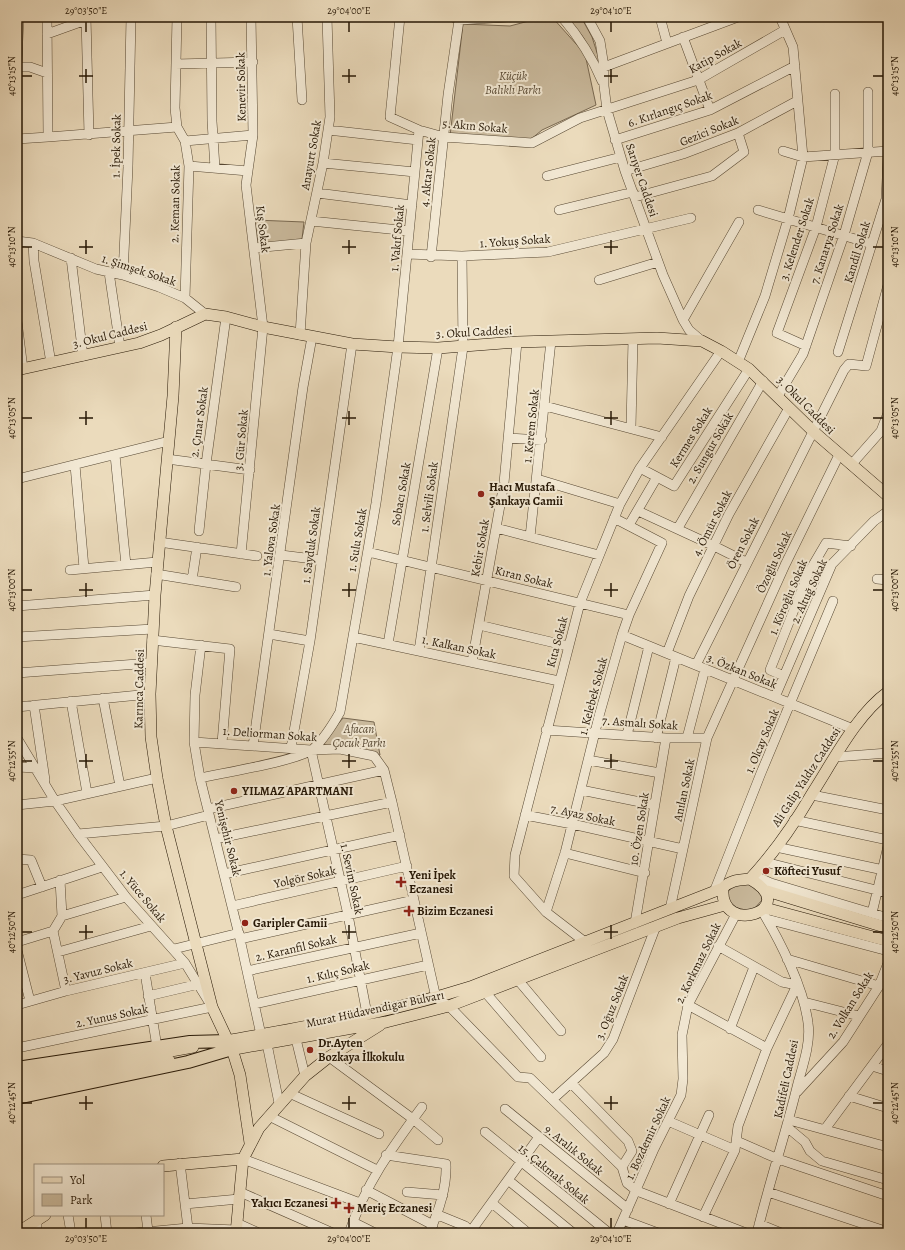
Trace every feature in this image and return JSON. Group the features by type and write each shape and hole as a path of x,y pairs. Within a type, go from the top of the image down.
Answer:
{"highway":[{"path":"17,1068 190,1042 230,1045"},
{"path":"17,1098 188,1062 230,1045"}],"main road":[{"name":"3. Okul Caddesi","path":"20,370 120,347 162,335 205,314 226,317 300,335 352,344 398,347 438,348 517,342 657,338 702,342 721,351 763,380 814,432 888,496"},
{"name":"Karınca Caddesi","path":"176,327 174,396 157,562 152,634 150,694 151,737 166,826 212,1007 230,1045 240,1075 250,1143"},
{"name":"Ali Galip Yaldız Caddesi","path":"751,877 765,862 812,795 853,729 888,692"},
{"path":"764,913 768,899 767,892 751,877 728,883 718,890 725,905 736,914 745,915 764,913 888,941"},
{"name":"Murat Hüdavendigar Bulvarı","path":"17,1079 264,1039 436,998 470,987 718,890"},
{"path":"767,892 888,928"},
{"name":"Murat Hüdavendigar Bulvarı","path":"264,1039 296,1039 386,1022 449,1006 656,926 678,918 725,905"},
{"path":"236,1229 243,1159 250,1143 269,1116 279,1103 305,1076 329,1057 386,1022"},
{"name":"Murat Hüdavendigar Bulvarı","path":"17,1089 230,1045"},
{"path":"164,1166 180,1163 243,1159"},
{"path":"20,1232 41,1218"}],"street":[{"path":"19,17 17,66 30,67 47,73"},
{"path":"48,17 48,137"},
{"name":"1. İpek Sokak","path":"123,275 131,17"},
{"name":"2. Keman Sokak","path":"177,17 175,108 177,127 185,141 189,166 186,298"},
{"path":"211,17 213,138 215,168"},
{"name":"Kenevir Sokak","path":"185,141 254,135 251,17"},
{"path":"297,17 302,100"},
{"name":"Anayurt Sokak","path":"300,335 306,243 323,163 330,117 327,17"},
{"name":"5. Akın Sokak","path":"400,17 390,117 419,130 444,137 532,143 580,118 607,110"},
{"path":"456,18 497,19 512,17"},
{"path":"562,17 580,37 594,62 604,86"},
{"name":"Sarıyer Caddesi","path":"587,17 600,41 604,67 604,86 607,110 615,140 662,276 683,320 690,330 702,342"},
{"path":"660,17 667,43"},
{"path":"604,67 738,17"},
{"path":"738,362 765,296 788,219 803,157 793,47 780,17"},
{"name":"4. Aktar Sokak","path":"431,257 456,18"},
{"path":"47,34 86,19 89,135"},
{"name":"Katip Sokak","path":"607,110 698,80 785,30"},
{"path":"683,37 710,110"},
{"path":"176,64 253,62"},
{"name":"6. Kırlangıç Sokak","path":"615,140 710,110 795,66"},
{"name":"7. Kanarya Sokak","path":"778,396 803,354 844,235 868,152 868,92"},
{"name":"3. Kelender Sokak","path":"806,346 777,333 816,227 835,154 835,94"},
{"name":"Gezici Sokak","path":"625,171 683,154 738,133 798,101"},
{"path":"17,139 89,135 177,127"},
{"path":"328,130 418,140"},
{"name":"1. Vakıf Sokak","path":"398,347 419,130"},
{"path":"559,210 634,195 712,176 744,152 738,133"},
{"name":"Kış Sokak","path":"254,135 246,185 263,327"},
{"path":"783,151 803,157 888,151"},
{"path":"547,176 621,157"},
{"name":"Kandil Sokak","path":"838,352 886,199 888,157"},
{"path":"323,163 415,172"},
{"path":"189,166 248,171"},
{"path":"317,193 412,205"},
{"path":"758,210 872,244"},
{"name":"1. Yokuş Sokak","path":"407,254 431,257 548,252 691,218"},
{"path":"311,221 409,231"},
{"path":"683,320 739,222"},
{"name":"1. Şimşek Sokak","path":"17,241 33,243 96,269 123,275 186,298 205,314"},
{"path":"33,243 34,261 51,363"},
{"path":"254,248 306,243"},
{"name":"1. Selvili Sokak","path":"419,650 463,346 462,256"},
{"path":"71,258 83,356"},
{"path":"599,280 658,262"},
{"path":"109,272 120,347"},
{"name":"Ören Sokak","path":"696,665 746,562 814,432 844,370 849,364 866,366 888,285"},
{"name":"2. Çınar Sokak","path":"198,531 226,317"},
{"path":"17,321 20,370"},
{"name":"3. Gür Sokak","path":"242,554 263,327"},
{"name":"1. Yalova Sokak","path":"253,746 312,337"},
{"path":"631,427 633,339"},
{"name":"1. Kerem Sokak","path":"530,537 542,440 551,341"},
{"name":"Kebir Sokak","path":"472,662 504,483 517,342"},
{"name":"1. Sayduk Sokak","path":"291,748 310,641 352,344"},
{"name":"1. Sulu Sokak","path":"312,750 328,733 340,712 368,552 398,347"},
{"name":"Sobacı Sokak","path":"388,644 438,348"},
{"name":"Kıta Sokak","path":"585,942 546,912 514,876 515,855 524,815 580,603 614,518 640,468 721,351"},
{"name":"Kermes Sokak","path":"640,468 674,486 749,369"},
{"name":"2. Sungur Sokak","path":"678,528 763,380"},
{"path":"545,406 662,436"},
{"name":"4. Ömür Sokak","path":"667,653 689,596 729,514 789,408"},
{"path":"851,465 881,431 888,413"},
{"path":"508,438 542,440"},
{"path":"17,479 169,441"},
{"path":"115,455 126,565"},
{"name":"Özoğlu Sokak","path":"733,680 785,565 839,455"},
{"path":"167,459 250,470"},
{"path":"75,465 84,568"},
{"path":"629,525 657,477"},
{"path":"537,479 620,504"},
{"path":"638,511 678,528 746,562"},
{"name":"2. Altuğ Sokak","path":"775,697 832,564 874,521 888,511"},
{"name":"1. Kelebek Sokak","path":"546,912 565,853 595,733 622,635 629,615 662,543 614,518"},
{"path":"496,528 599,555"},
{"path":"159,542 257,556"},
{"name":"1. Köroğlu Sokak","path":"784,676 770,670 809,572 826,543 850,546"},
{"path":"192,580 197,548"},
{"name":"Kıran Sokak","path":"368,552 629,615"},
{"path":"281,555 321,560"},
{"path":"70,570 157,562"},
{"path":"156,574 236,587"},
{"path":"877,579 888,580"},
{"path":"17,606 155,595"},
{"name":"1. Olcay Sokak","path":"718,890 761,773 791,704 832,601"},
{"path":"479,625 568,646"},
{"path":"17,637 152,634 201,645 230,649 222,743"},
{"path":"269,634 310,641"},
{"name":"3. Özkan Sokak","path":"622,635 853,729"},
{"name":"1. Kalkan Sokak","path":"353,637 559,681"},
{"name":"Yenişehir Sokak","path":"201,645 195,695 194,742 200,778 279,1103"},
{"path":"627,735 649,646"},
{"path":"656,738 676,657"},
{"path":"17,674 151,663"},
{"path":"687,738 705,668"},
{"name":"Anılan Sokak","path":"670,909 707,738 733,680"},
{"path":"17,707 150,694"},
{"path":"103,698 120,786"},
{"path":"71,701 86,793"},
{"path":"34,705 46,786"},
{"name":"7. Asmalı Sokak","path":"546,730 656,738 707,738"},
{"name":"1. Yüce Sokak","path":"17,738 55,801 78,834 126,897 186,963 212,1007"},
{"name":"10. Özen Sokak","path":"636,923 666,738"},
{"name":"1. Deliorman Sokak","path":"194,742 312,750 340,749 361,752 374,756 384,770"},
{"path":"200,778 283,760 312,750"},
{"name":"1. Sevim Sokak","path":"312,750 355,947 367,1014"},
{"path":"835,757 888,753"},
{"path":"588,760 660,773"},
{"path":"17,767 36,768"},
{"path":"78,834 166,826 208,812 319,784 384,770 436,998 449,1006 518,1077 530,1078 553,1099 622,1167 627,1182 637,1191 703,1217 722,1229 746,1233"},
{"path":"17,805 55,801 157,778"},
{"path":"581,790 655,805"},
{"path":"812,795 888,810"},
{"path":"215,839 392,802"},
{"name":"7. Ayaz Sokak","path":"524,815 684,849"},
{"path":"794,820 888,840"},
{"path":"224,874 333,848 400,835"},
{"path":"872,913 886,870 888,846"},
{"path":"776,847 886,870"},
{"path":"565,853 645,873"},
{"path":"17,859 31,860 42,886"},
{"path":"765,862 888,893"},
{"path":"19,893 102,866"},
{"name":"Yolgör Sokak","path":"232,906 407,866"},
{"path":"751,877 888,918"},
{"path":"17,942 53,931 62,916 60,880"},
{"path":"62,916 126,897"},
{"path":"174,949 348,915 414,900"},
{"path":"764,913 888,951"},
{"name":"Kadifeli Caddesi","path":"758,1229 796,1093 805,1054 809,1025 804,1002 787,959 764,913"},
{"name":"2. Korkmaz Sokak","path":"681,1095 683,1079 682,1035 688,1006 736,914"},
{"path":"58,952 151,926"},
{"name":"3. Oğuz Sokak","path":"553,1099 604,1054 613,1038 656,926"},
{"path":"53,931 66,991"},
{"name":"2. Karanfil Sokak","path":"247,971 421,933"},
{"path":"703,1217 735,1150 738,1141 738,1126 767,1048 797,985 782,982 718,946"},
{"path":"17,950 30,1001"},
{"path":"787,959 879,986"},
{"name":"3. Yavuz Sokak","path":"17,1005 66,991 186,963"},
{"name":"2. Volkan Sokak","path":"796,1093 843,1042 879,986 888,964"},
{"name":"1. Kılıç Sokak","path":"254,1004 428,965"},
{"path":"730,1029 754,967"},
{"path":"145,973 157,1047"},
{"path":"518,980 561,1030"},
{"path":"148,996 199,984"},
{"path":"486,992 541,1056"},
{"path":"804,1002 859,1016"},
{"path":"688,1006 767,1048"},
{"name":"2. Yunus Sokak","path":"17,1048 212,1007"},
{"path":"296,1039 305,1076"},
{"path":"825,1129 888,1044"},
{"path":"329,1057 413,1119 438,1140"},
{"path":"872,1066 888,1071"},
{"path":"571,1083 628,1141 632,1151 622,1167"},
{"path":"289,1093 379,1134"},
{"name":"1. Bozdemir Sokak","path":"618,1233 681,1095"},
{"path":"849,1096 888,1108"},
{"path":"349,1233 360,1203 377,1170 386,1155 422,1107"},
{"name":"9. Aralık Sokak","path":"505,1109 628,1209"},
{"path":"269,1116 377,1170"},
{"path":"669,1204 709,1116"},
{"path":"668,1121 735,1150"},
{"path":"788,1124 825,1129 888,1147"},
{"path":"788,1124 805,1142 810,1152 822,1162 888,1180"},
{"name":"15. Çakmak Sokak","path":"485,1132 521,1163 609,1233"},
{"path":"438,1215 464,1226 472,1232 539,1137"},
{"path":"738,1141 778,1159 888,1196"},
{"path":"366,1190 431,1229 438,1215 443,1195 446,1178 446,1164 386,1155"},
{"path":"243,1159 360,1203"},
{"path":"180,1163 188,1228"},
{"path":"508,1180 573,1233"},
{"path":"407,1192 443,1195"},
{"path":"768,1192 888,1232"},
{"path":"185,1204 239,1196 333,1233"},
{"path":"492,1202 528,1233"},
{"path":"68,1216 71,1233"},
{"path":"105,1216 107,1233"},
{"path":"146,1216 148,1231"},
{"path":"37,1233 41,1218"},
{"path":"623,1220 658,1233"},
{"path":"353,1222 375,1233"},
{"path":"135,1233 188,1228 236,1229 259,1233"},
{"path":"758,1229 781,1233"}],"green space":[{"name":"Küçük Balıklı Parkı","path":"544,17 552,17 585,54 596,105 542,130 530,140 450,136 463,24 510,26"},
{"path":"567,17 581,17 592,37 600,62 598,63 583,37"},
{"path":"255,220 304,222 302,239 298,241 258,244"},
{"name":"Afacan Çocuk Parkı","path":"343,718 374,722 380,755 325,745 323,742"},
{"path":"749,884 760,889 762,900 754,909 742,911 730,904 727,892 734,886"}],"place":[{"name":"Hacı Mustafa Şankaya Camii","path":"481,494"},
{"name":"YILMAZ APARTMANI","path":"234,791"},
{"name":"Köfteci Yusuf","path":"766,871"},
{"name":"Yeni İpek Eczanesi","path":"401,882"},
{"name":"Bizim Eczanesi","path":"409,911"},
{"name":"Garipler Camii","path":"245,923"},
{"name":"Dr.Ayten Bozkaya İlkokulu","path":"310,1050"},
{"name":"Yakıcı Eczanesi","path":"336,1203"},
{"name":"Meriç Eczanesi","path":"349,1208"}]}
